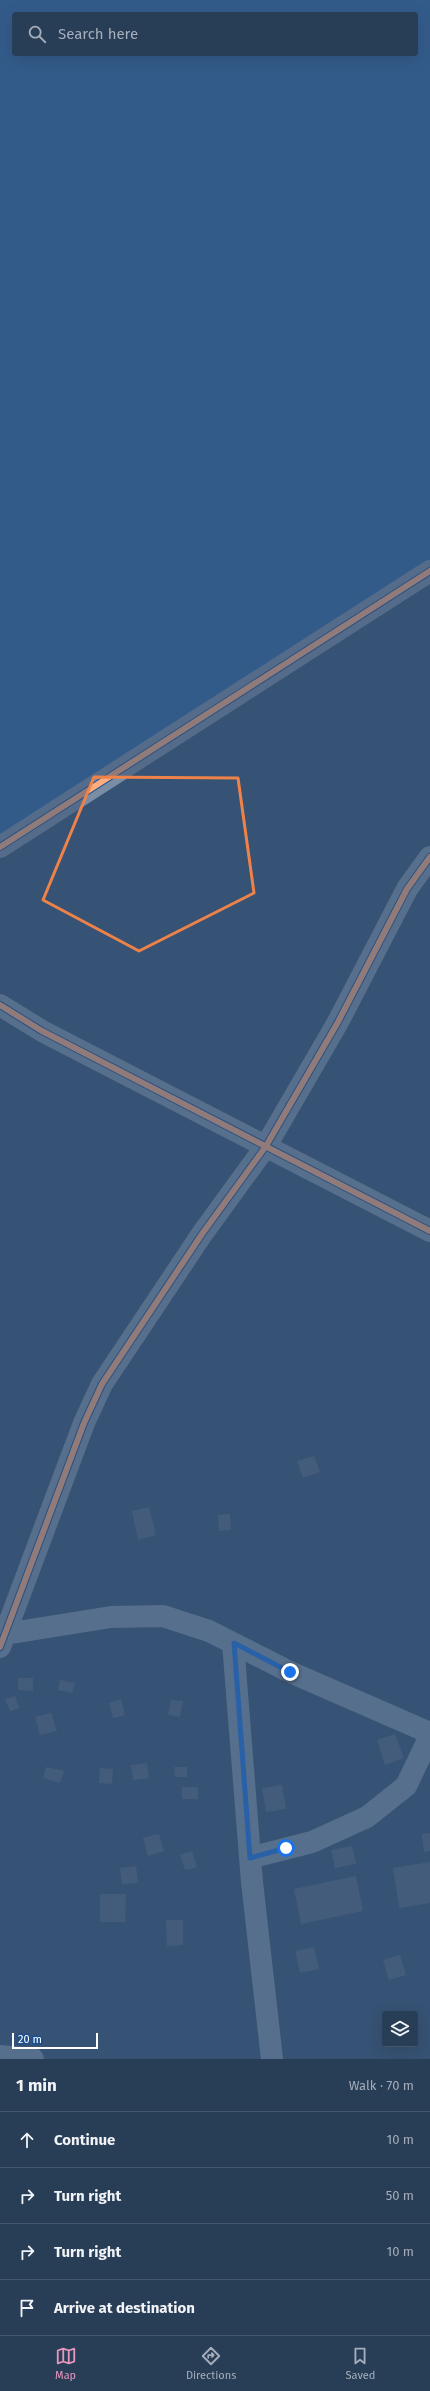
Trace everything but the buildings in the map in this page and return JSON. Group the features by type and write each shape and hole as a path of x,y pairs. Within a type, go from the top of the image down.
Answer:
{"street":[{"path":"0,847 424,577"},
{"path":"2,1640 81,1431 102,1384 202,1234 266,1146 338,1022 407,889 430,857"},
{"path":"0,1005 42,1031 430,1231"},
{"path":"2,1640 111,1617 163,1616 210,1631 290,1672 430,1735 406,1786 367,1817 312,1842 250,1858"},
{"path":"234,1643 250,1858 272,2059"},
{"path":"0,2056 33,2059"}],"highlighted area":[{"path":"94,777 238,778 254,893 139,951 43,900"}],"shaded area":[{"path":"0,0 430,0 430,563 0,840"}],"cycle path":[{"path":"0,847 430,571"},
{"path":"0,1647 84,1423 102,1384 202,1234 266,1146 338,1022 407,889 430,857"},
{"path":"0,1005 42,1031 430,1231"}],"route":[{"path":"286,1848 250,1858 234,1643 290,1672"}]}
